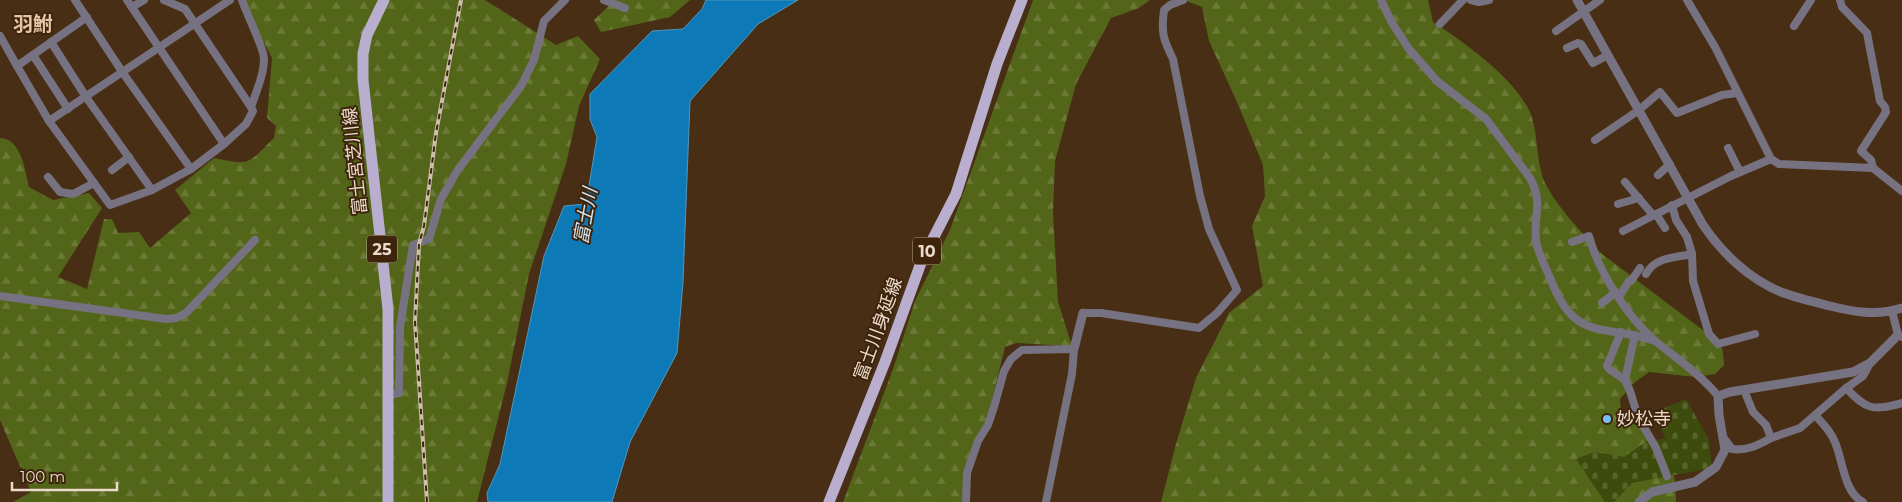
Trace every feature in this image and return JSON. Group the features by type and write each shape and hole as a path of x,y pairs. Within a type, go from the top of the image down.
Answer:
{"main road":[{"name":"富士宮芝川線","path":"384,0 367,35 363,54 363,80 388,308 388,502"},
{"name":"富士川身延線","path":"829,502 885,362 922,260 956,194 996,64 1022,0"}],"street":[{"path":"74,0 123,73 191,168"},
{"path":"127,0 224,144"},
{"path":"132,7 144,0"},
{"path":"0,36 49,121 110,205 152,190 191,168 224,144 246,124 253,111 185,9 164,0"},
{"path":"49,121 230,0"},
{"path":"242,0 264,56 263,69 251,107"},
{"path":"389,395 399,393 400,327 412,246 429,239 441,199 462,164 521,86 534,60 544,21 565,0"},
{"path":"604,0 625,8"},
{"path":"1046,502 1072,374 1074,349 1084,313 1110,314 1199,328 1217,313 1237,290 1209,229 1200,196 1173,59 1161,30 1164,10 1170,5 1183,0"},
{"path":"1380,0 1408,49 1437,80 1486,119 1536,188 1538,202 1535,223 1536,242 1561,304 1576,320 1589,327 1621,332 1655,341"},
{"path":"1440,24 1462,0"},
{"path":"1471,0 1479,2 1490,0"},
{"path":"1577,0 1688,197 1716,244 1730,259 1780,292 1857,312 1892,311 1902,308"},
{"path":"1556,31 1600,0"},
{"path":"1688,0 1715,47 1771,159 1779,164 1872,168 1902,191"},
{"path":"1794,26 1811,0"},
{"path":"1840,0 1842,7 1867,33 1880,101 1885,107 1886,112 1861,151 1871,160 1872,168"},
{"path":"17,66 87,17"},
{"path":"51,42 86,97 152,190"},
{"path":"1566,48 1578,43 1581,44 1593,63 1608,55"},
{"path":"33,55 68,109"},
{"path":"1595,140 1639,110 1660,92 1677,113 1722,95 1737,93"},
{"path":"1728,148 1740,172"},
{"path":"112,170 129,157"},
{"path":"1623,231 1688,197 1771,159"},
{"path":"1658,175 1670,164"},
{"path":"48,177 60,192 72,194 94,183"},
{"path":"1625,182 1665,228"},
{"path":"1618,204 1639,198"},
{"path":"1672,205 1676,220 1687,237 1692,254 1693,281 1712,339 1718,344 1755,334"},
{"path":"1572,242 1589,236 1592,249 1604,276 1644,330 1655,341 1680,359 1718,396 1725,450 1716,467 1695,482 1652,492 1638,502"},
{"path":"0,296 166,319 176,318 186,313 255,240"},
{"path":"1646,274 1658,261 1692,254"},
{"path":"1602,302 1617,294 1629,281 1632,281 1640,268"},
{"path":"1718,396 1730,392 1853,372 1870,363 1901,335 1892,311"},
{"path":"1621,332 1607,366 1625,380 1638,417 1656,448 1667,476"},
{"path":"1625,380 1635,335"},
{"path":"966,502 967,473 978,441 988,425 1004,371 1011,359 1022,350 1074,349"},
{"path":"1722,436 1732,449 1739,450 1752,448 1771,438 1800,428 1846,388 1863,376 1870,363"},
{"path":"1846,388 1860,403 1867,406 1880,408 1902,403"},
{"path":"1744,390 1753,412 1766,425 1771,438"},
{"path":"1815,415 1834,439 1848,483 1858,499 1864,502"}],"green space":[{"path":"242,0 485,0 556,45 578,36 600,59 579,106 566,164 529,274 507,383 477,502 13,502 31,492 0,420 0,138 13,144 18,150 29,187 53,200 89,193 102,208 58,277 87,289 104,219 112,219 118,233 139,232 150,248 191,213 175,190 214,158 236,162 248,161 274,138 276,126 267,118 272,58"},
{"path":"615,0 690,0 670,17 601,32 594,20"},
{"path":"1033,0 1150,0 1139,8 1111,18 1076,84 1055,161 1053,212 1058,302 1072,346 1016,343 1005,347 989,412 968,471 965,502 843,502 893,369 915,301 950,230"},
{"path":"1184,0 1428,0 1433,22 1472,49 1510,83 1528,108 1534,125 1540,165 1545,183 1563,211 1602,254 1720,343 1724,365 1715,374 1696,377 1649,372 1634,383 1620,399 1621,413 1626,420 1640,427 1655,439 1669,457 1675,480 1676,502 1161,502 1196,378 1229,313 1263,286 1252,226 1265,196 1263,165 1209,41 1202,7"},
{"path":"1686,399 1709,440 1712,468 1632,483 1614,502 1605,502 1576,459 1594,452 1624,457 1648,440 1666,439 1653,413"}],"water":[{"name":"富士川","path":"706,0 798,0 758,24 690,101 683,282 677,353 630,442 612,502 488,502 487,493 500,464 544,256 564,206 586,204 597,137 590,119 590,94 652,31 683,29 702,9"}],"railway":[{"path":"427,502 415,322 419,244 424,226 436,133 461,0"}],"place":[{"name":"妙松寺","path":"1607,419"}],"district":[{"name":"羽鮒","path":"33,24"}]}
